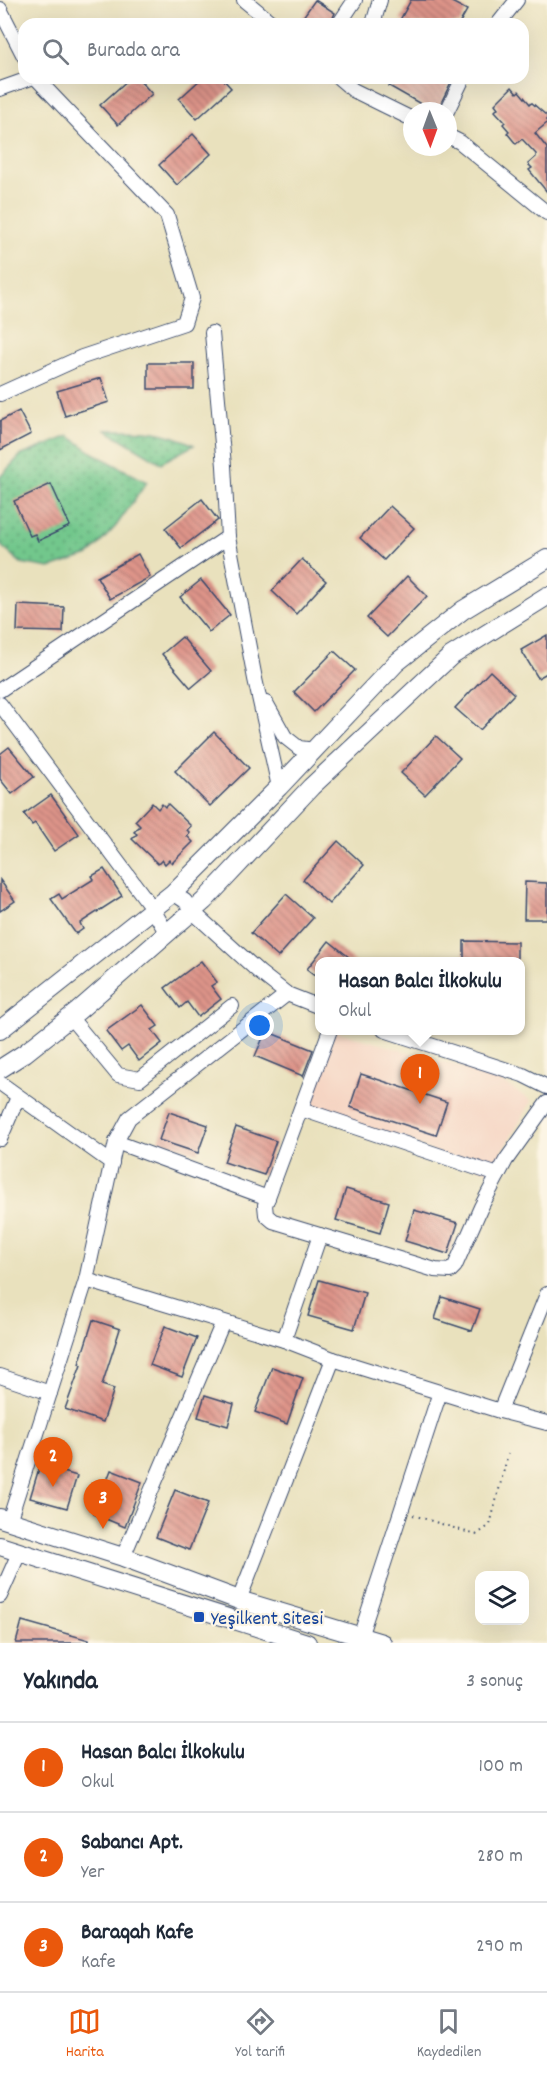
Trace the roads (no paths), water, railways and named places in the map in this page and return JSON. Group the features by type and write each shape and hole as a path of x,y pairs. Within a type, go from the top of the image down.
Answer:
{"main road":[{"path":"0,1030 173,893 315,750 396,663 463,610 547,559"},
{"path":"0,1069 26,1053 193,912 311,787 451,656 547,596"},
{"path":"5,1519 123,1557 239,1600 382,1643"},
{"path":"0,1546 265,1637 307,1643"}],"street":[{"path":"244,0 266,18"},
{"path":"343,18 356,0"},
{"path":"375,18 380,0"},
{"path":"503,18 517,0"},
{"path":"0,9 18,44"},
{"path":"0,89 18,83"},
{"path":"0,394 82,357 184,323 192,298 167,215 42,84"},
{"path":"355,84 403,113"},
{"path":"451,102 460,84"},
{"path":"457,140 547,213"},
{"path":"212,333 228,537 255,679 279,787"},
{"path":"0,690 228,537"},
{"path":"255,679 270,713 285,737 299,748 315,750"},
{"path":"0,704 153,909 163,927 169,932"},
{"path":"173,893 185,901 193,912 259,972 287,994 315,1005"},
{"path":"5,1519 50,1393 86,1280 116,1142 129,1118 287,994"},
{"path":"70,1017 118,1075 140,1079 232,1006"},
{"path":"328,1035 268,1198 266,1215 273,1221 435,1270 450,1271 455,1266 481,1207 506,1160 547,1103"},
{"path":"399,1035 523,1075 547,1087"},
{"path":"0,1083 112,1163"},
{"path":"0,1139 18,1097"},
{"path":"301,1108 498,1175"},
{"path":"116,1142 268,1198"},
{"path":"284,1341 320,1235"},
{"path":"86,1280 547,1424"},
{"path":"500,1411 547,1294"},
{"path":"123,1557 223,1322"},
{"path":"239,1600 333,1359"},
{"path":"0,1376 50,1393"},
{"path":"360,1637 440,1392"},
{"path":"0,1596 19,1553"}],"place":[{"name":"Hasan Balcı İlkokulu","path":"420,1104"},
{"name":"Sabancı Apt.","path":"53,1487"},
{"name":"Baraqah Kafe","path":"103,1529"},
{"name":"Yeşilkent Sitesi","path":"199,1617"}]}
